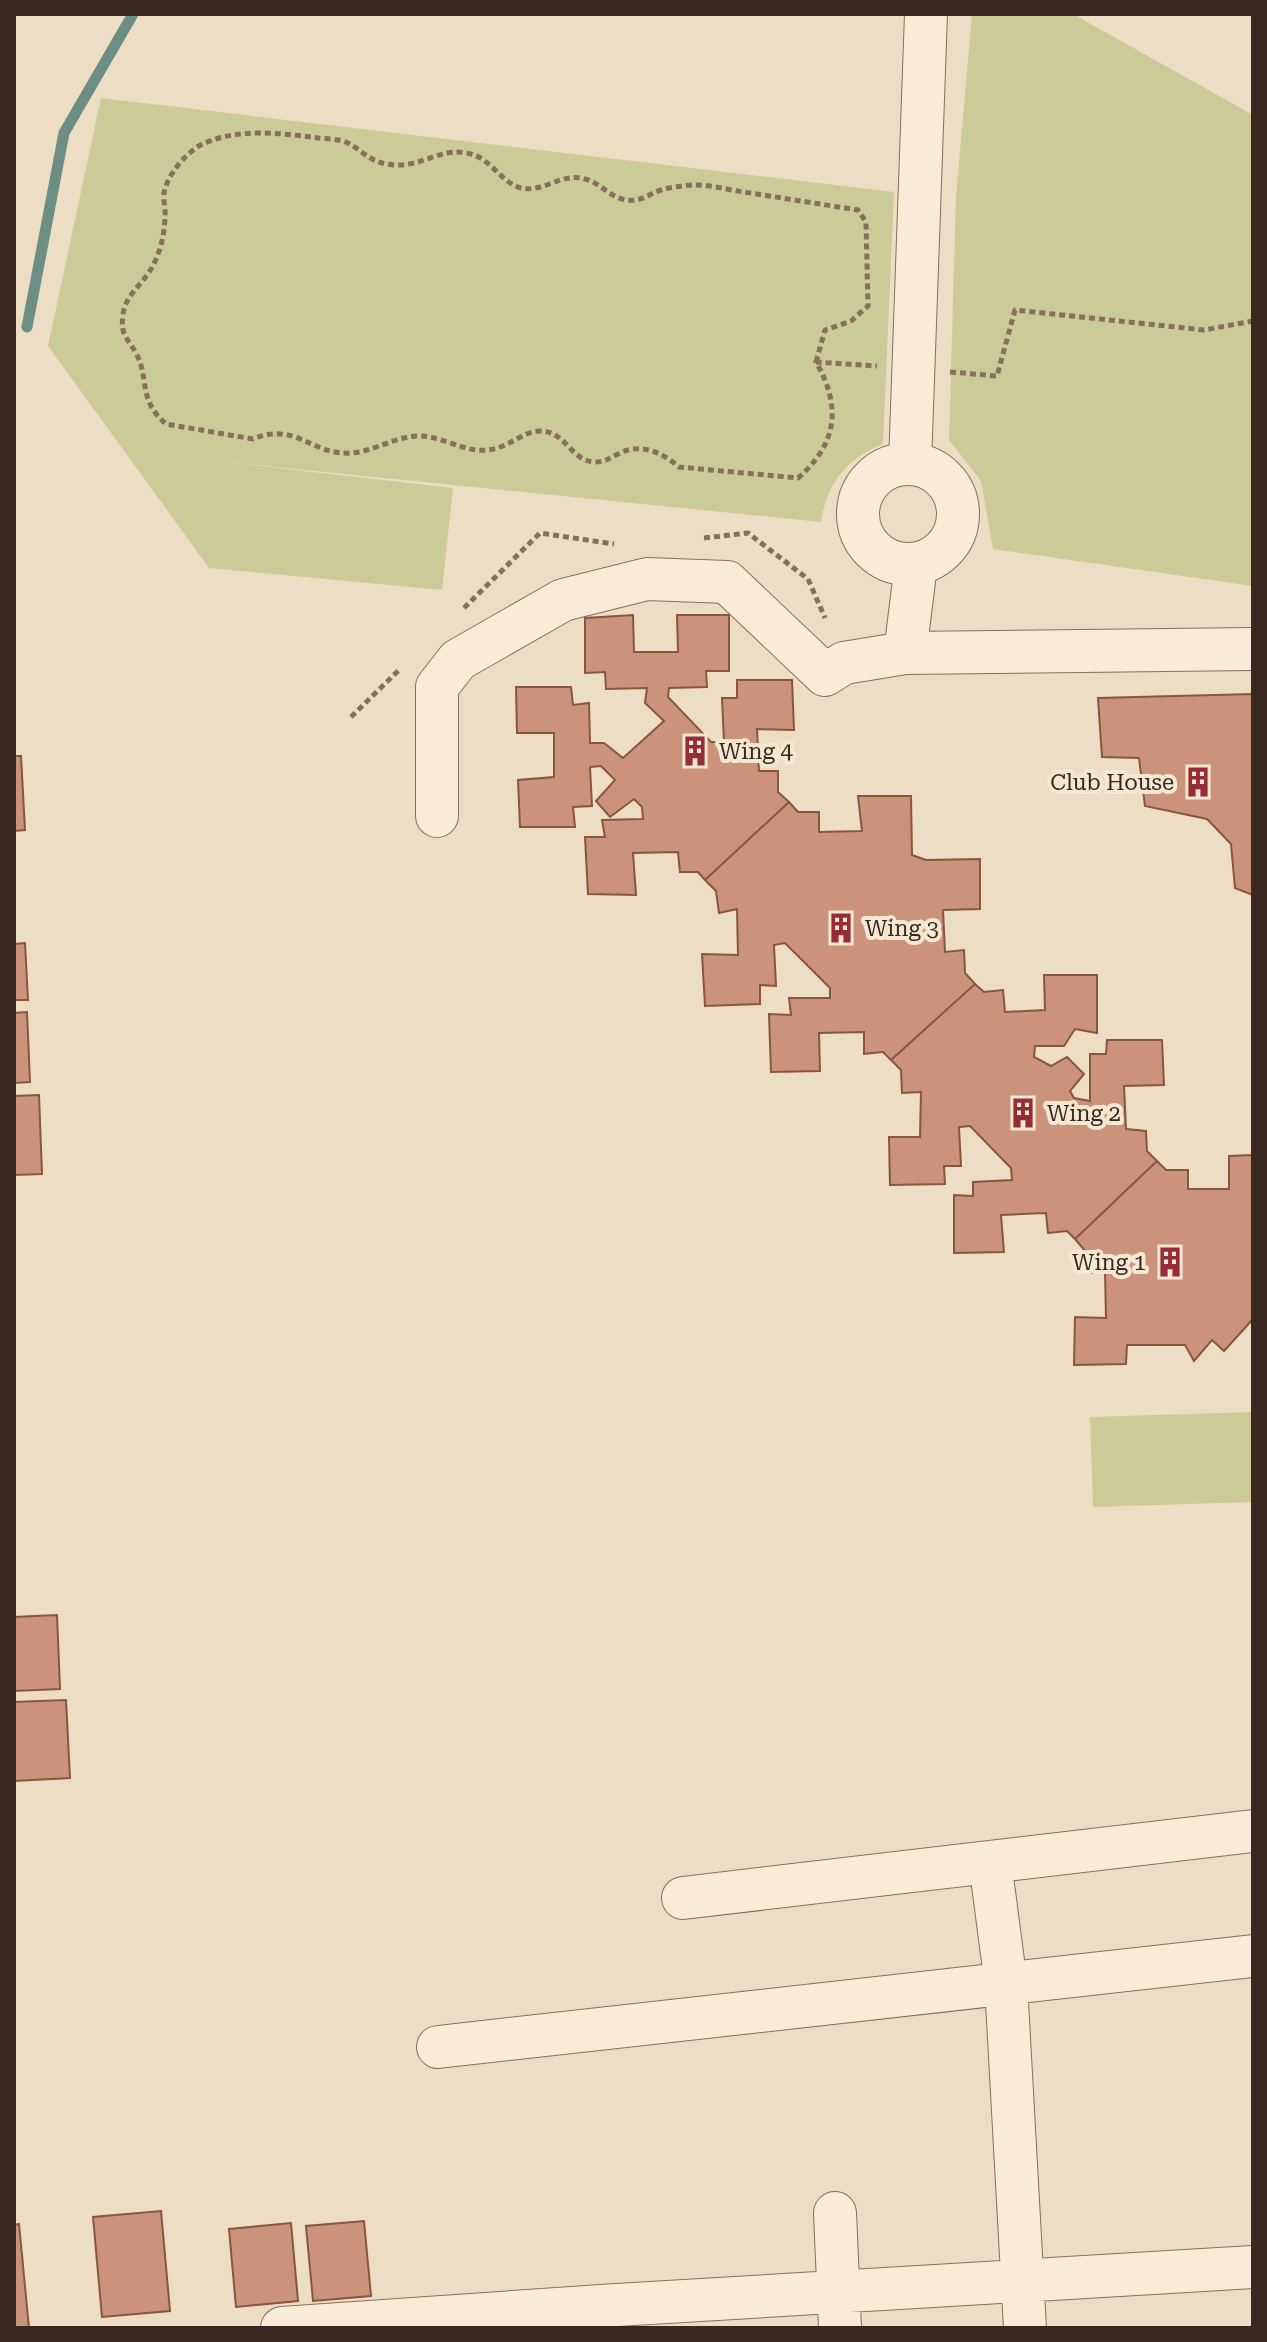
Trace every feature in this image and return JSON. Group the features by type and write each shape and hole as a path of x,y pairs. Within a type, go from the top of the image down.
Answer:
{"street":[{"path":"910,464 926,14"},
{"path":"910,464 926,467 941,476 952,488 958,504 958,520 949,543 931,560 916,565 883,559 870,548 858,517 860,500 867,485 879,473 894,466 910,464"},
{"path":"905,653 916,565"},
{"path":"437,816 437,687 458,660 563,600 647,579 727,582 825,675 844,663 905,653 1253,649"},
{"path":"683,1898 1253,1831"},
{"path":"990,1862 1006,1984 1025,2328"},
{"path":"438,2047 1253,1956"},
{"path":"835,2213 839,2310"},
{"path":"282,2328 839,2310 1022,2281 1253,2267"}],"path":[{"path":"274,133 346,142 378,162 397,165 418,163 452,152 467,153 481,157 511,184 532,189 567,177 582,178 596,183 618,199 630,201 640,200 657,191 696,185 858,210 866,222 868,306 851,321 825,330 816,362 831,393 831,428 813,465 798,478 679,467 669,458 645,449 632,449 599,462 588,461 571,451 559,437 539,431 502,448 485,451 471,450 432,437 416,436 367,451 348,453 314,446 290,434 265,434 253,439 166,424 157,417 148,400 136,353 128,344 122,322 128,299 148,275 157,258 165,216 164,193 179,164 201,145 225,138 274,133"},
{"path":"816,362 997,376 1015,310 1204,330 1253,321"}],"green space":[{"path":"972,14 1073,14 1253,115 1253,586 993,549 981,481 949,440 956,197"},
{"path":"101,98 894,192 883,444 859,457 840,474 828,495 821,522 225,462 453,488 442,590 209,568 48,346"},
{"path":"1253,1412 1253,1502 1093,1507 1090,1417"}],"building":[{"name":"Wing 4","path":"633,615 634,652 678,652 677,615 729,615 729,671 706,671 707,687 669,688 668,697 711,742 724,742 722,698 737,698 737,680 792,680 794,730 757,729 759,771 778,771 778,792 789,802 705,880 698,872 680,872 678,852 633,853 636,895 588,894 585,837 605,837 602,820 643,819 642,807 634,799 610,817 596,801 615,780 601,766 590,767 592,806 573,807 575,827 520,827 518,780 554,777 554,733 517,733 516,687 571,687 573,705 589,703 590,743 604,743 623,758 664,721 645,703 647,688 606,689 605,672 585,673 585,618"},
{"name":"Club House","path":"1253,694 1253,895 1235,888 1231,844 1207,819 1145,806 1139,758 1102,757 1098,698"},
{"path":"14,756 21,756 25,830 14,831"},
{"name":"Wing 3","path":"858,796 911,796 912,855 926,860 980,859 980,909 943,910 945,952 964,950 965,973 975,984 891,1060 883,1052 864,1054 864,1032 819,1033 820,1071 771,1072 769,1014 791,1015 789,998 830,998 830,988 785,943 774,945 776,986 760,985 760,1004 705,1006 702,954 738,955 737,909 719,913 716,891 705,880 789,802 798,812 819,812 819,832 862,831"},
{"path":"25,943 28,1000 14,1000 14,944"},
{"name":"Wing 2","path":"1044,975 1097,975 1097,1033 1075,1029 1064,1046 1035,1046 1034,1057 1051,1066 1067,1057 1084,1074 1070,1091 1074,1098 1090,1101 1090,1054 1106,1054 1107,1040 1162,1040 1164,1085 1124,1086 1126,1129 1146,1131 1147,1151 1157,1161 1075,1239 1067,1231 1048,1233 1046,1213 1001,1215 1004,1252 954,1253 954,1195 973,1196 973,1182 1012,1180 1011,1168 970,1126 959,1127 961,1166 944,1166 945,1184 890,1185 889,1137 920,1137 921,1092 902,1093 901,1070 891,1060 975,984 984,992 1003,990 1005,1012 1045,1010"},
{"path":"27,1012 30,1082 14,1083 14,1013"},
{"path":"39,1095 42,1174 14,1175 14,1096"},
{"name":"Wing 1","path":"1253,1155 1253,1319 1224,1351 1212,1340 1194,1361 1185,1345 1127,1345 1126,1364 1074,1365 1075,1317 1106,1318 1105,1272 1089,1273 1086,1252 1075,1239 1157,1161 1166,1170 1188,1170 1188,1189 1229,1189 1229,1156"},
{"path":"57,1615 60,1689 14,1691 14,1617"},
{"path":"66,1700 70,1778 14,1781 14,1702"},
{"path":"161,2211 170,2311 102,2317 93,2217"},
{"path":"364,2221 371,2296 313,2301 306,2226"},
{"path":"291,2223 298,2301 236,2307 229,2229"},
{"path":"19,2224 29,2328 14,2328 14,2225"}],"waterway":[{"path":"27,327 64,133 133,14"}],"place":[{"name":"Wing 4","path":"695,751"},
{"name":"Club House","path":"1198,782"},
{"name":"Wing 3","path":"841,928"},
{"name":"Wing 2","path":"1023,1113"},
{"name":"Wing 1","path":"1170,1262"}]}
